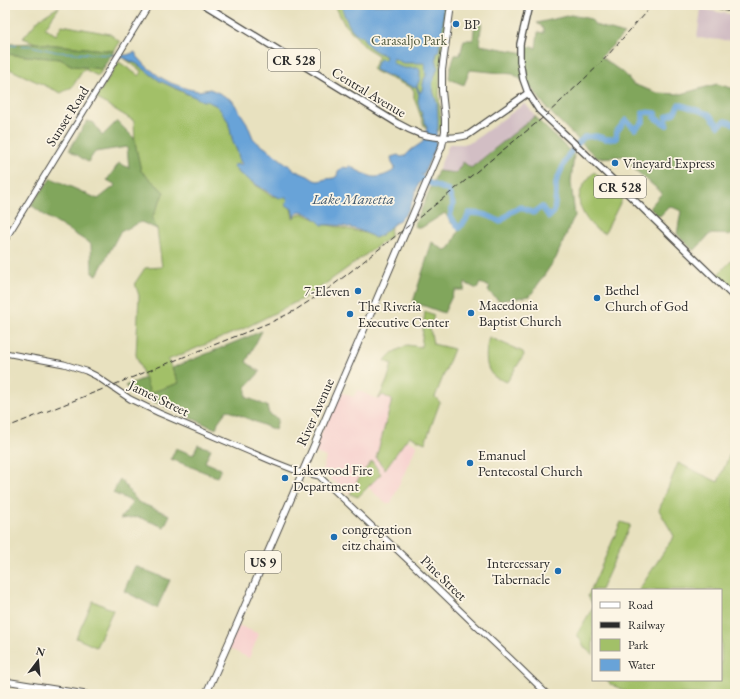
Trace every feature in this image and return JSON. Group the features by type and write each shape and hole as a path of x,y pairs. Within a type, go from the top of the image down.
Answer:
{"highway":[{"name":"US 9","path":"444,137 445,119 442,99 442,70 451,5"},
{"name":"River Avenue","path":"206,694 438,156 444,137"}],"main road":[{"name":"Central Avenue","path":"205,5 396,123 422,134 444,137"},
{"path":"528,93 522,74 520,53 523,30 529,5"},
{"path":"718,5 735,8"},
{"name":"CR 528","path":"444,137 462,137 468,135 528,93 539,110 545,116 735,298"}],"street":[{"name":"Sunset Road","path":"5,240 149,5"},
{"name":"James Street","path":"5,353 64,364 86,371 130,399 159,413 302,473"},
{"name":"Pine Street","path":"302,473 314,474 323,479 547,694"},
{"path":"5,681 86,694"}],"shaded area":[{"path":"701,9 735,15 735,41 697,38"},
{"path":"525,103 535,116 471,168 457,173 438,171 449,144 464,144 473,141"},
{"path":"358,390 378,400 382,395 392,399 376,458 386,469 406,440 417,445 391,503 385,503 368,487 381,474 372,461 362,473 350,494 322,472 326,457 313,452 339,391 353,397"},
{"path":"238,625 259,634 249,658 228,648"}],"green space":[{"name":"Carasaljo Park","path":"335,5 449,5 440,77 439,96 442,124 439,131 428,130 425,128 412,88 372,69 379,56 365,47 343,22"},
{"path":"60,6 45,28 56,35 62,25 110,34 120,42 114,51 36,43 23,38 39,19"},
{"path":"571,15 591,19 595,25 624,34 601,57 626,75 633,84 657,93 681,94 717,84 735,89 735,235 710,234 694,251 677,234 681,211 670,206 660,216 650,208 662,193 633,168 627,156 597,158 549,111 531,87 513,74 470,70 464,85 449,79 450,69 455,55 460,55 464,40 473,40 475,21 482,21 480,45 525,53 526,46 536,48 538,32 544,33 544,28 537,23"},
{"path":"5,43 36,43 114,51 102,69 73,66 60,59 5,54"},
{"path":"5,54 60,59 73,66 102,69 105,66 98,76 84,69 72,87 61,93 5,67"},
{"path":"124,58 137,64 160,81 187,94 207,100 217,106 228,121 233,142 238,153 240,160 236,171 271,196 289,198 293,218 302,213 328,225 375,235 391,226 390,237 310,295 245,328 168,360 179,383 150,393 136,355 139,296 135,283 145,268 162,267 157,229 152,218 164,192 141,171 135,144 134,121 96,98 119,62 139,76 141,71"},
{"path":"535,116 574,155 571,182 575,216 556,258 530,296 499,301 488,291 490,287 480,283 477,289 465,283 464,290 455,290 444,313 413,302 432,242 445,250 450,248 459,230 451,223 445,213 421,228 414,226 438,171 456,173 463,162 471,168"},
{"path":"87,121 94,123 102,136 117,121 134,138 141,171 164,192 152,218 157,229 141,222 120,232 97,275 92,273 91,244 47,217 31,205 51,178 98,199 116,185 107,180 119,163 129,168 127,147 95,152 88,162 69,150"},
{"path":"594,172 623,197 605,233 596,229 589,222 583,213 579,198 581,190"},
{"path":"735,257 735,294 717,275"},
{"path":"425,311 434,315 430,328 433,344 454,349 435,397 440,402 425,443 409,436 385,469 376,458 392,400 383,395 378,400 387,381 392,364 384,361 392,353 407,345 421,347"},
{"path":"262,331 246,362 260,372 246,387 246,397 267,406 269,414 278,419 275,430 227,410 218,422 216,429 141,396 125,386 145,378 150,393 179,383 172,368"},
{"path":"489,337 523,352 524,355 507,382 495,377 491,373 487,364 486,353"},
{"path":"735,442 735,694 632,694 610,684 608,681 722,681 722,589 640,589 674,536 659,510 678,463 718,482"},
{"path":"198,445 211,449 205,462 221,469 217,477 171,459 176,448 193,455"},
{"path":"372,461 381,474 358,497 350,494 362,473"},
{"path":"120,479 138,502 170,515 164,527 138,517 120,519 133,502 113,493"},
{"path":"621,522 630,525 601,589 592,589 592,603 588,596"},
{"path":"135,566 170,580 157,608 124,591"},
{"path":"93,601 113,610 96,647 76,638"},
{"path":"592,609 592,654 585,648 577,634"}],"water":[{"name":"Lake Manetta","path":"341,5 441,5 443,10 443,27 436,58 438,67 432,84 437,103 438,127 435,141 437,144 423,175 419,176 421,181 407,212 403,217 375,238 350,227 322,225 312,216 300,211 294,217 292,209 285,204 288,200 286,197 280,198 271,194 240,174 233,165 242,164 233,142 228,121 217,106 160,81 137,64 124,58 111,55 127,55 135,52 146,66 160,77 171,83 199,91 210,89 232,100 247,123 253,138 258,143 296,171 314,180 318,181 334,178 337,176 338,171 343,167 348,168 350,165 354,169 372,177 380,176 393,171 395,168 391,157 398,155 401,157 405,156 423,142 427,128 420,109 418,101 419,95 416,86 414,87 375,70 377,62 381,59 385,60 386,56 372,49 362,36 354,32 348,24","holes":["393,58 403,63 425,63 426,76 420,93 417,86 420,79 420,70 418,68 404,68 399,66 392,62"]}],"waterway":[{"path":"5,45 31,46 57,52 111,55"},
{"path":"413,173 429,183 448,190 453,204 450,217 459,228 466,220 469,213 485,215 500,222 511,212 521,207 533,213 542,207 549,217 554,212 556,182 568,155 584,137 596,136 606,139 616,139 617,131 626,120 635,129 643,122 643,112 656,113 655,118 667,125 666,117 674,113 679,104 709,114 719,126 725,121 735,124"}],"railway":[{"path":"5,428 276,320 294,311 328,289 545,116 601,63 652,5"}],"place":[{"name":"BP","path":"456,24"},
{"name":"Vineyard Express","path":"615,163"},
{"name":"7-Eleven","path":"358,291"},
{"name":"Bethel Church of God","path":"597,298"},
{"name":"Macedonia Baptist Church","path":"471,313"},
{"name":"The Riveria Executive Center","path":"350,314"},
{"name":"Emanuel Pentecostal Church","path":"470,463"},
{"name":"Lakewood Fire Department","path":"285,478"},
{"name":"congregation eitz chaim","path":"334,537"},
{"name":"Intercessary Tabernacle","path":"558,571"}]}
